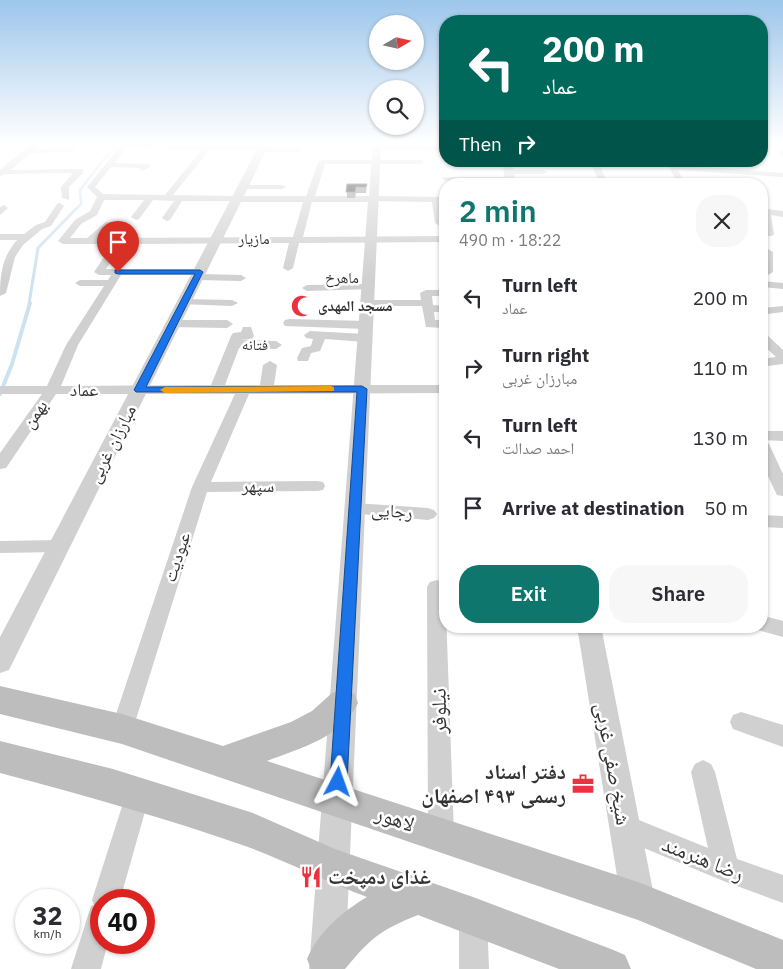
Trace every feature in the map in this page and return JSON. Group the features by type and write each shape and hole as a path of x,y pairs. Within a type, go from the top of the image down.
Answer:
{"main road":[{"name":"لاهور","path":"0,700 122,729 223,762 638,901 783,960"},
{"path":"223,762 301,733 323,721 343,703"},
{"path":"0,757 138,794 254,832 333,866 473,916 611,969"},
{"path":"327,964 356,926 383,909 417,897"}],"street":[{"path":"48,224 63,202 65,189"},
{"path":"94,189 101,197 179,199 266,189"},
{"path":"167,198 173,189"},
{"name":"مبارزان غربی","path":"0,662 242,189"},
{"path":"288,268 312,189"},
{"path":"327,964 375,189"},
{"path":"240,193 309,199 439,200"},
{"path":"0,293 10,257 25,237 39,227 48,224 78,222 94,213 101,197"},
{"path":"136,217 150,198"},
{"path":"166,218 179,199"},
{"path":"768,212 783,214"},
{"name":"مازیار","path":"78,222 63,241 85,244 120,241 216,239 439,239"},
{"path":"85,244 106,225 127,226"},
{"path":"150,240 161,228"},
{"path":"768,232 771,248 768,272"},
{"path":"0,237 25,237"},
{"path":"120,241 99,272 198,274 241,278"},
{"name":"بهمن","path":"0,464 52,390 72,345 118,272"},
{"name":"ماهرخ","path":"314,278 368,289"},
{"path":"80,283 111,283"},
{"path":"768,285 783,286"},
{"path":"307,288 368,289 439,308"},
{"path":"439,293 426,293 430,324 439,324"},
{"path":"184,302 232,303"},
{"path":"768,311 783,309"},
{"path":"289,323 366,332"},
{"path":"173,324 227,324"},
{"name":"فتانه","path":"216,390 237,336 248,336 247,330"},
{"path":"303,358 306,351 316,348 315,336 366,332"},
{"name":"فتانه","path":"234,344 276,345"},
{"path":"768,344 782,360"},
{"path":"768,361 782,360"},
{"path":"266,390 270,365"},
{"name":"عماد","path":"0,390 439,390"},
{"name":"عبودیت","path":"122,729 200,487 244,390"},
{"path":"768,435 783,436"},
{"path":"768,459 783,491"},
{"name":"سپهر","path":"200,487 317,486"},
{"name":"رجایی","path":"355,509 428,514"},
{"path":"768,521 783,522"},
{"path":"0,547 60,546"},
{"name":"نیلوفر","path":"437,587 441,835"},
{"path":"768,625 783,629"},
{"name":"شیخ صفی غربی","path":"590,633 638,901"},
{"path":"741,722 783,736"},
{"path":"703,772 726,869"},
{"path":"109,889 138,794"},
{"name":"رضا هنرمند","path":"624,827 726,869 783,889"},
{"path":"473,916 474,969"},
{"path":"86,969 90,954"}],"building":[{"path":"346,189 356,189 355,192 346,192"}],"waterway":[{"path":"71,214 81,204 81,189"},
{"path":"29,304 38,248 71,214"},
{"path":"0,394 12,364 30,303"}],"slow traffic":[{"path":"165,390 331,389"}],"place":[{"name":"مسجد المهدی","path":"302,306"},
{"name":"دفتر اسناد رسمی ۴۹۳ اصفهان","path":"583,784"},
{"name":"غذای دمپخت","path":"311,877"}],"route":[{"path":"118,272 200,272 139,390 362,389 338,782"}]}
